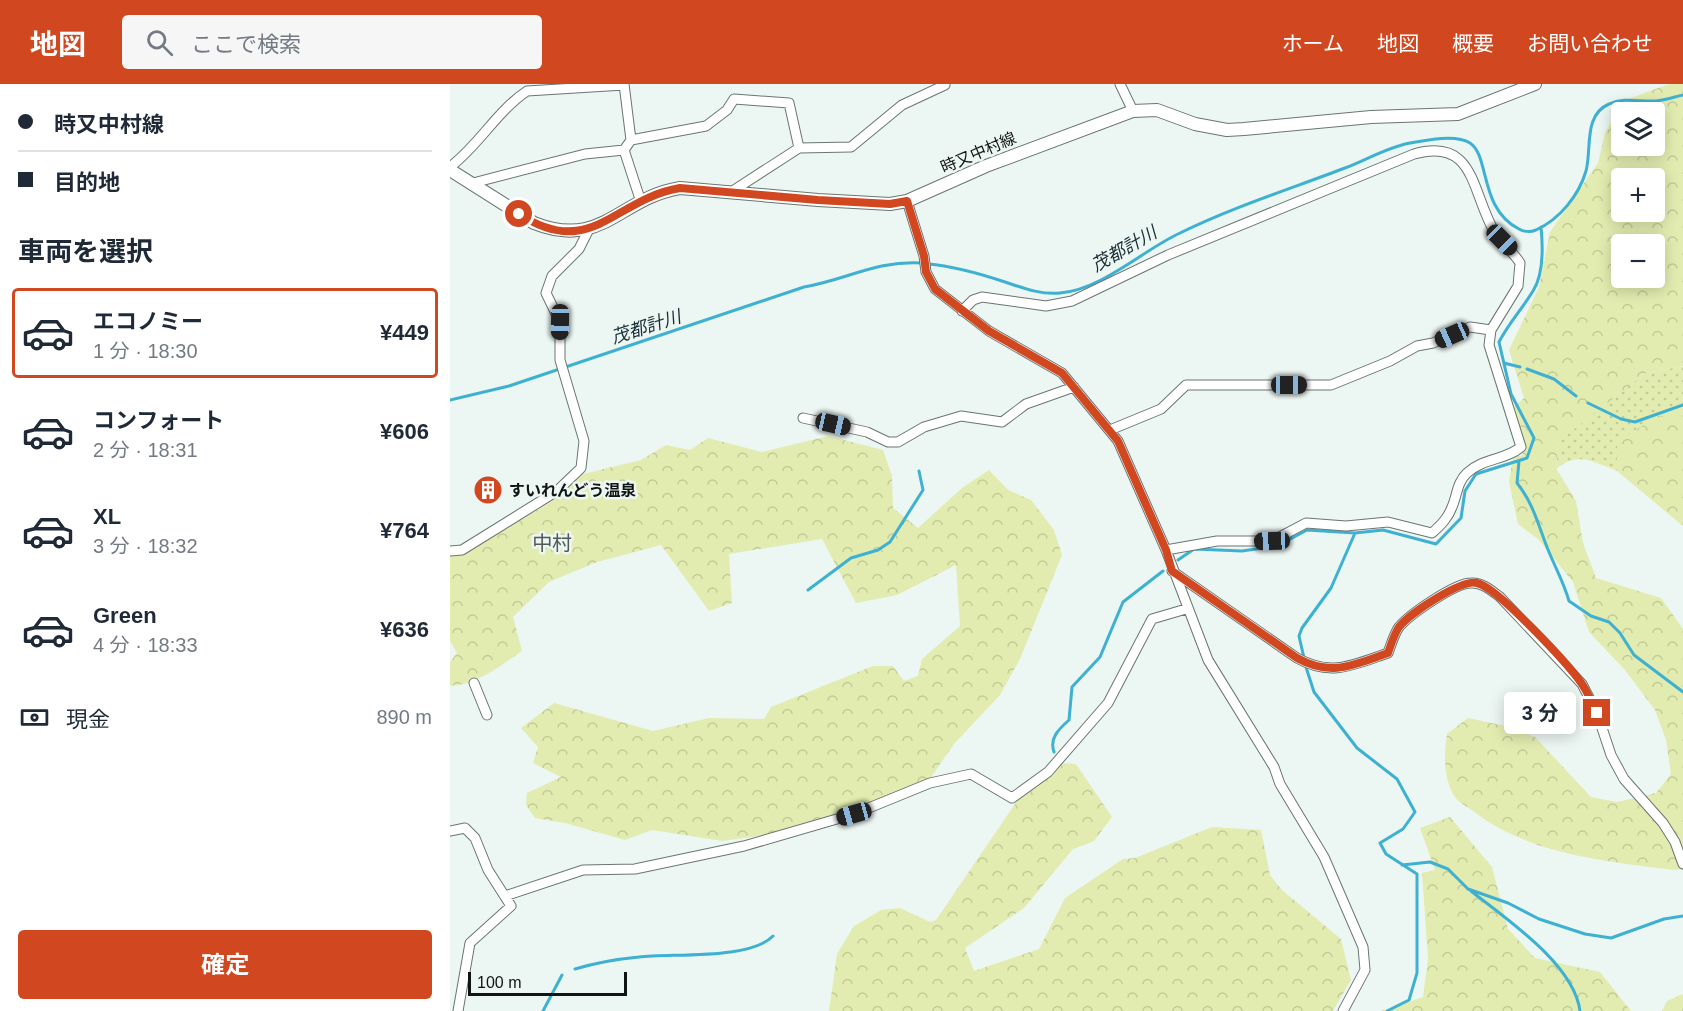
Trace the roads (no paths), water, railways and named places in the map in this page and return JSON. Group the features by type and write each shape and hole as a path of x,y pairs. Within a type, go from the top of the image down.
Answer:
{"main road":[{"name":"時又中村線","path":"588,231 641,201 664,191 680,188 818,200 890,204 907,201 986,166 1133,111 1157,110 1195,124 1227,130 1244,129 1371,117 1458,114 1535,84"},
{"path":"450,169 534,223 549,229 588,231"}],"street":[{"path":"1120,84 1133,111"},
{"path":"450,169 467,154 514,100 527,91 624,85 631,140 624,150 585,154 473,183"},
{"path":"731,192 799,148 851,147 902,105 945,85"},
{"path":"631,140 706,126 727,110 734,99 789,103 799,148"},
{"path":"962,311 973,300 982,297 1046,306 1072,301 1168,255 1430,149 1448,150 1464,161 1495,233 1520,263 1518,286 1491,330 1489,345 1521,447 1515,452 1482,462 1466,473 1460,482 1445,521 1432,533 1388,522 1347,526 1306,523 1272,541 1217,541 1166,550"},
{"path":"624,150 641,201"},
{"path":"907,201 924,256 926,272 935,289 1006,341 1062,373 1110,430 1126,456 1166,550 1186,609 1208,660 1274,767 1280,784 1324,857 1363,946 1365,970 1342,1011"},
{"path":"450,551 462,550 557,491 581,468 584,441 560,360 560,322 551,305 547,285 557,270 579,249 588,231"},
{"path":"1110,430 1161,409 1186,385 1331,386 1390,361 1417,346 1433,343 1470,327 1491,330"},
{"path":"803,418 867,432 888,442 898,442 924,426 961,416 1002,422 1026,404 1074,387"},
{"path":"1172,571 1299,659 1309,665 1327,669 1354,664 1388,653 1398,628 1415,612 1468,582 1487,588 1500,597 1581,684 1597,713 1611,755 1624,779 1663,823 1675,842 1683,864"},
{"path":"505,896 583,870 635,869 744,846 854,814 930,783 971,774 1012,798 1048,772 1108,703 1152,619 1186,609"},
{"path":"474,683 487,715"},
{"path":"450,831 465,828 475,838 488,870 512,906 470,943 458,1011"}],"waterway":[{"name":"茂都計川","path":"928,264 967,271 1039,292 1060,293 1075,290 1091,285 1166,240 1220,215 1394,147 1441,138 1464,140 1470,143 1480,159 1497,209 1506,220 1519,229 1534,231 1561,213 1579,189 1588,162 1592,124 1601,109 1620,101 1656,101 1683,95"},
{"path":"1304,658 1299,636 1302,628 1331,588 1355,533 1383,530 1436,544 1461,518 1465,491 1476,474 1527,458 1534,438 1511,394 1499,342 1537,284 1542,260 1541,227"},
{"name":"茂都計川","path":"450,400 509,386 804,287 890,264 922,263"},
{"path":"1504,363 1520,367"},
{"path":"1527,369 1554,379 1576,396"},
{"path":"1588,403 1621,419 1635,422 1683,405"},
{"path":"1519,461 1517,483 1532,508 1569,601 1591,616 1609,622 1620,633 1634,655 1683,692"},
{"path":"808,590 851,558 878,550 890,542 923,490 919,471"},
{"path":"1281,544 1307,530 1355,533"},
{"path":"1178,560 1194,549 1242,551 1270,547"},
{"path":"1054,752 1054,738 1069,720 1072,687 1100,657 1123,602 1163,571"},
{"path":"1305,664 1314,692 1357,748 1397,779 1415,812 1403,829 1380,843 1386,854 1417,874 1417,973 1409,1000 1387,1011"},
{"path":"1402,865 1430,862 1448,869 1468,889 1508,903 1539,919 1585,934 1611,938 1664,919 1683,916"},
{"path":"1471,891 1519,929 1552,960 1575,993 1580,1011"},
{"path":"575,969 631,958 729,952 762,944 773,936"},
{"path":"543,1011 562,975"}],"place":[{"name":"すいれんどう温泉","path":"488,490"}],"district":[{"name":"中村","path":"552,543"}]}
